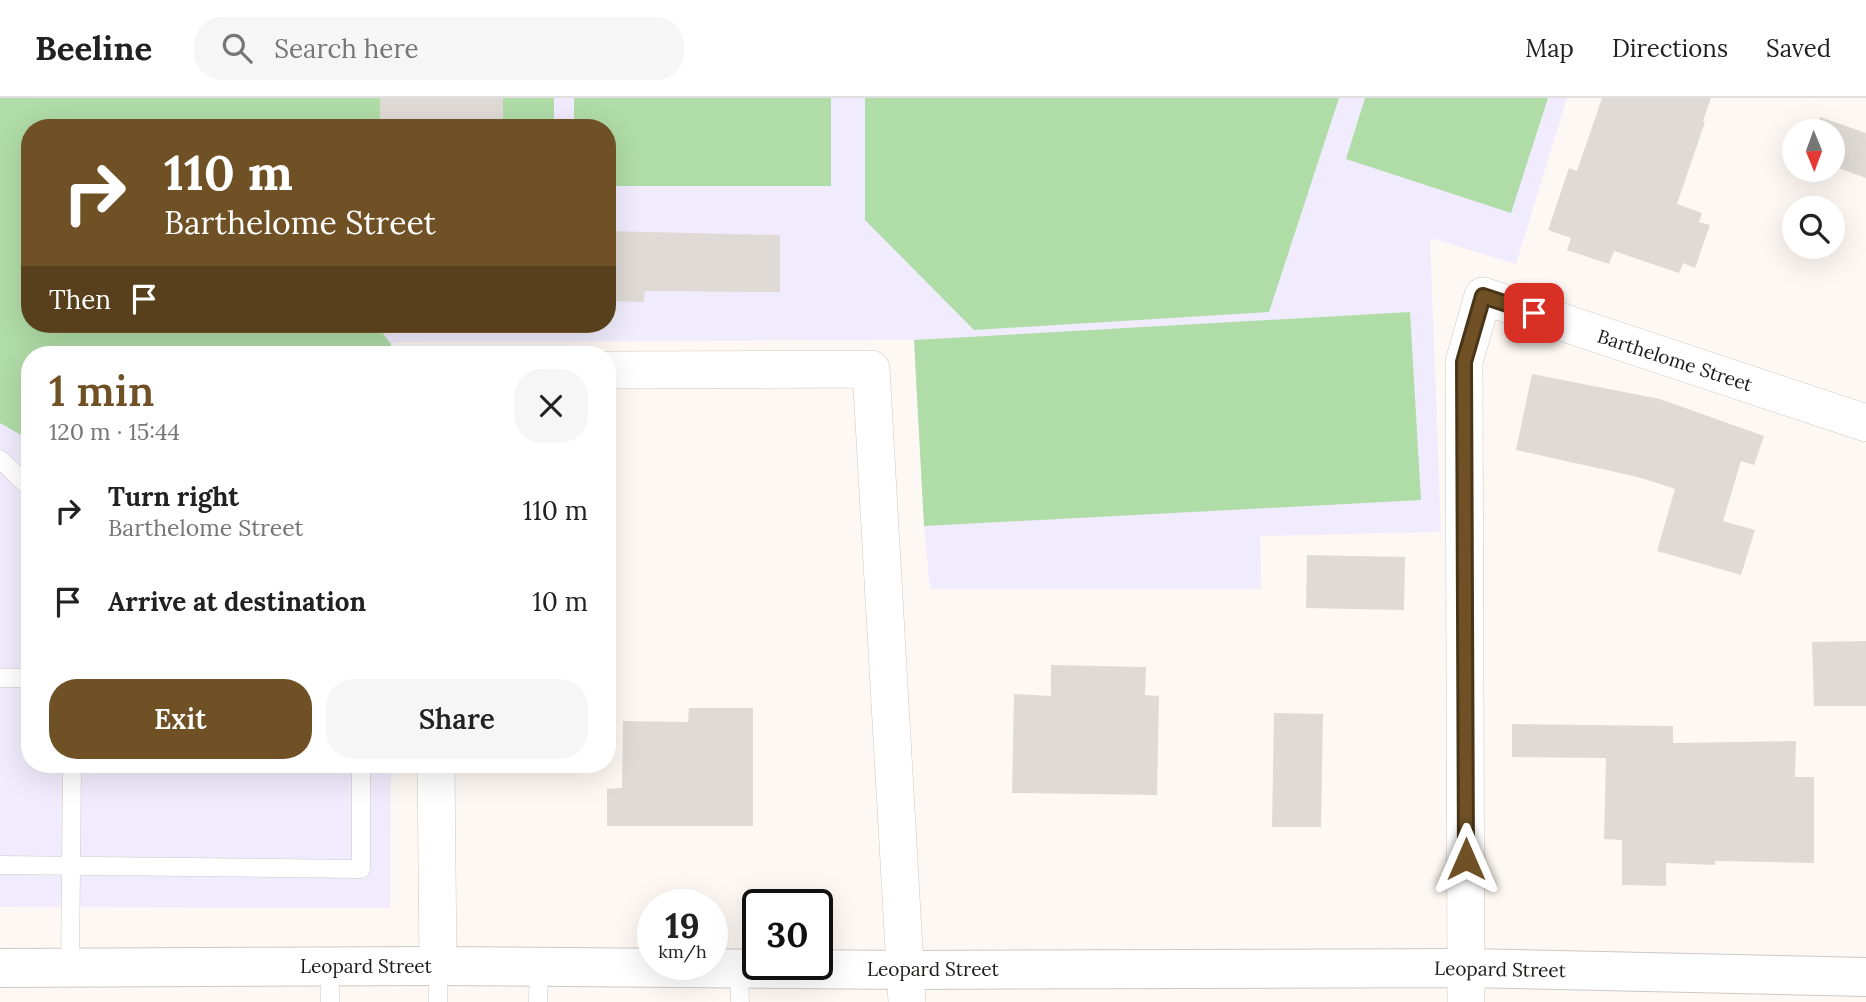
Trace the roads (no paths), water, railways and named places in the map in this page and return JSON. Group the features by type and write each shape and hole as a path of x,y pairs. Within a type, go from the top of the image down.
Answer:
{"main road":[{"name":"Leopard Street","path":"0,968 70,968 330,984 1466,985 1866,977"}],"street":[{"name":"Barthelome Street","path":"1466,985 1464,362 1483,296 1866,424"},
{"path":"616,370 871,369 907,986"},
{"path":"436,773 438,984"}],"lane":[{"path":"0,459 21,479"},
{"path":"0,678 21,678"},
{"path":"70,968 72,773"},
{"path":"0,865 361,869 361,773"}]}
